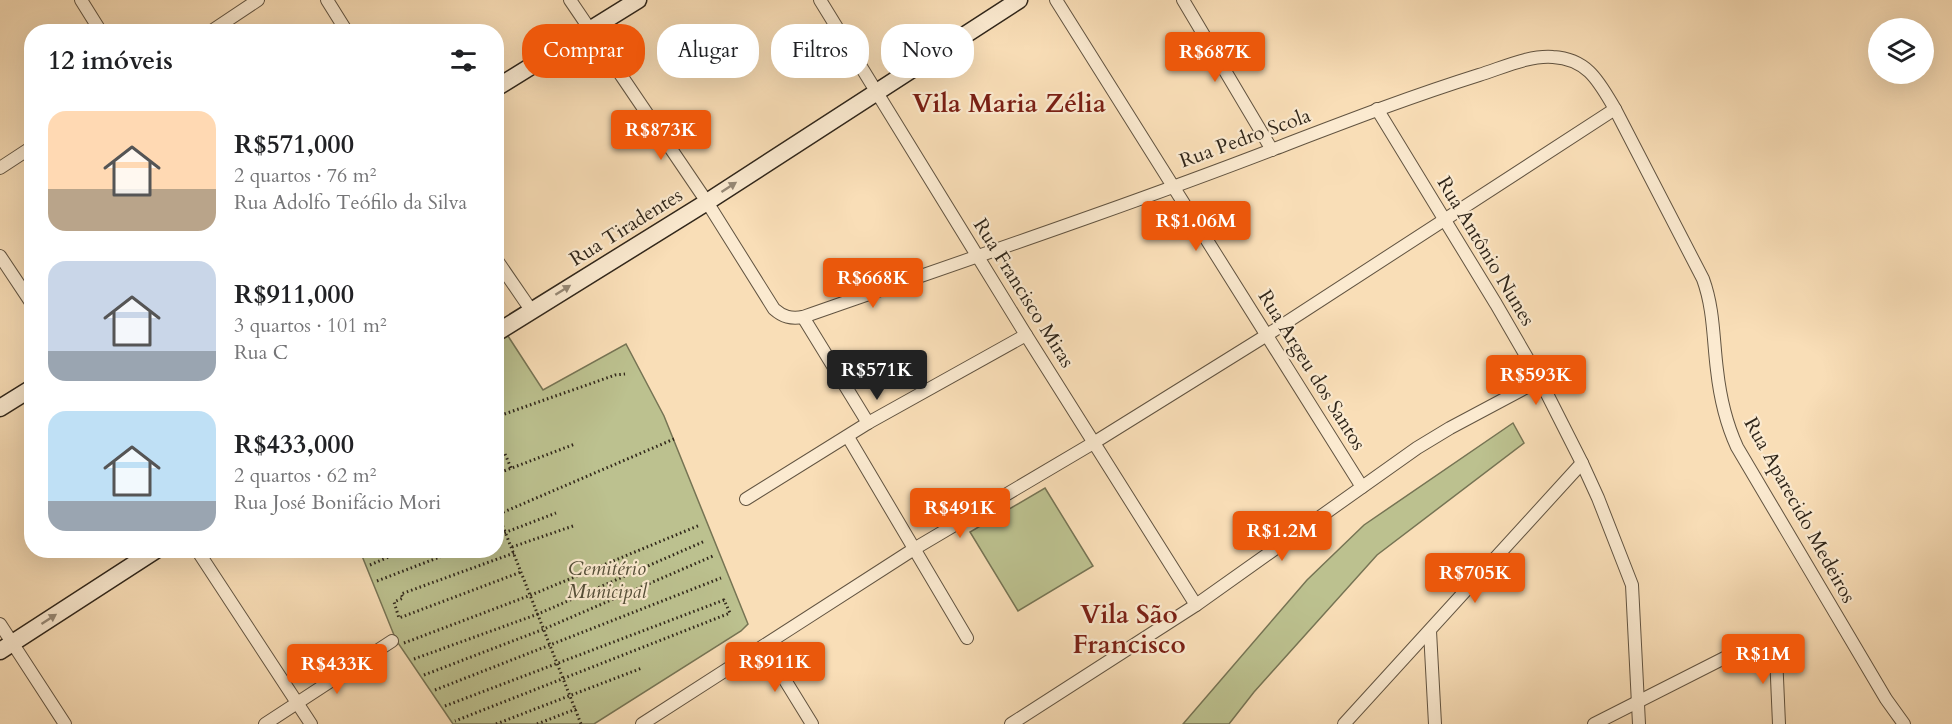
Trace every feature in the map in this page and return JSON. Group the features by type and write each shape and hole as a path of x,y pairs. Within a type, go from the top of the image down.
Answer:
{"main road":[{"path":"599,24 638,0"},
{"name":"Rua Tiradentes","path":"504,328 707,202 1019,0"},
{"path":"504,83 522,72"},
{"path":"0,408 24,393"},
{"path":"6,647 144,558"}],"street":[{"path":"81,0 96,24"},
{"path":"222,24 258,0"},
{"path":"327,0 342,24"},
{"path":"570,0 585,24"},
{"name":"Rua Francisco Miras","path":"820,0 1026,335 1196,605"},
{"name":"Rua Argeu dos Santos","path":"1056,0 1362,486"},
{"path":"1183,0 1272,150"},
{"name":"Rua Aparecido Medeiros","path":"1527,60 1550,56 1567,58 1582,64 1599,83 1615,109 1694,261 1709,296 1721,394 1737,447 1886,699 1904,724"},
{"name":"Rua Pedro Scola","path":"803,317 1272,150 1377,109 1527,60"},
{"path":"622,78 707,202 774,309 788,318 803,317 868,423"},
{"name":"Rua Antônio Nunes","path":"1377,109 1540,380 1582,463 1622,556 1632,585 1639,724"},
{"path":"642,724 914,549 1095,442 1266,335 1615,109"},
{"path":"0,168 24,152"},
{"path":"0,255 24,292"},
{"path":"504,271 531,310"},
{"path":"746,499 868,423 1026,335"},
{"path":"1011,724 1196,605 1362,486 1450,428 1540,380"},
{"path":"848,436 967,638"},
{"path":"1344,724 1582,463"},
{"path":"202,558 310,724"},
{"path":"0,624 6,647 65,724"},
{"path":"1430,631 1435,724"},
{"path":"1594,724 1743,648 1765,641 1774,648 1776,655 1779,724"},
{"path":"265,724 397,643"},
{"path":"764,646 812,724"}],"path":[{"path":"504,414 615,375 625,374"},
{"path":"504,511 674,440"},
{"path":"504,471 575,444"},
{"path":"505,454 511,468"},
{"path":"506,532 556,513"},
{"path":"397,643 531,595 700,525"},
{"path":"512,548 573,526"},
{"path":"504,528 581,724"},
{"path":"414,659 538,614 705,541"},
{"path":"504,557 514,553"},
{"path":"424,675 544,629 713,556"},
{"path":"370,565 386,558"},
{"path":"377,581 437,558"},
{"path":"500,558 401,594 403,598 394,602 399,618 521,572"},
{"path":"435,690 721,578"},
{"path":"445,706 724,600 730,613 455,721"},
{"path":"496,724 642,669"},
{"path":"537,724 576,709"}],"green space":[{"name":"Cemitério Municipal","path":"508,336 543,390 626,344 664,416 748,624 741,631 594,724 453,724 396,640 363,558 504,558 504,338"},
{"path":"1513,423 1524,443 1377,555 1254,692 1229,724 1183,724 1307,580 1364,525"},
{"path":"1045,488 1093,566 1018,611 970,532"}],"district":[{"name":"Vila Maria Zélia","path":"1009,103"},
{"name":"Vila São Francisco","path":"1129,629"}]}
